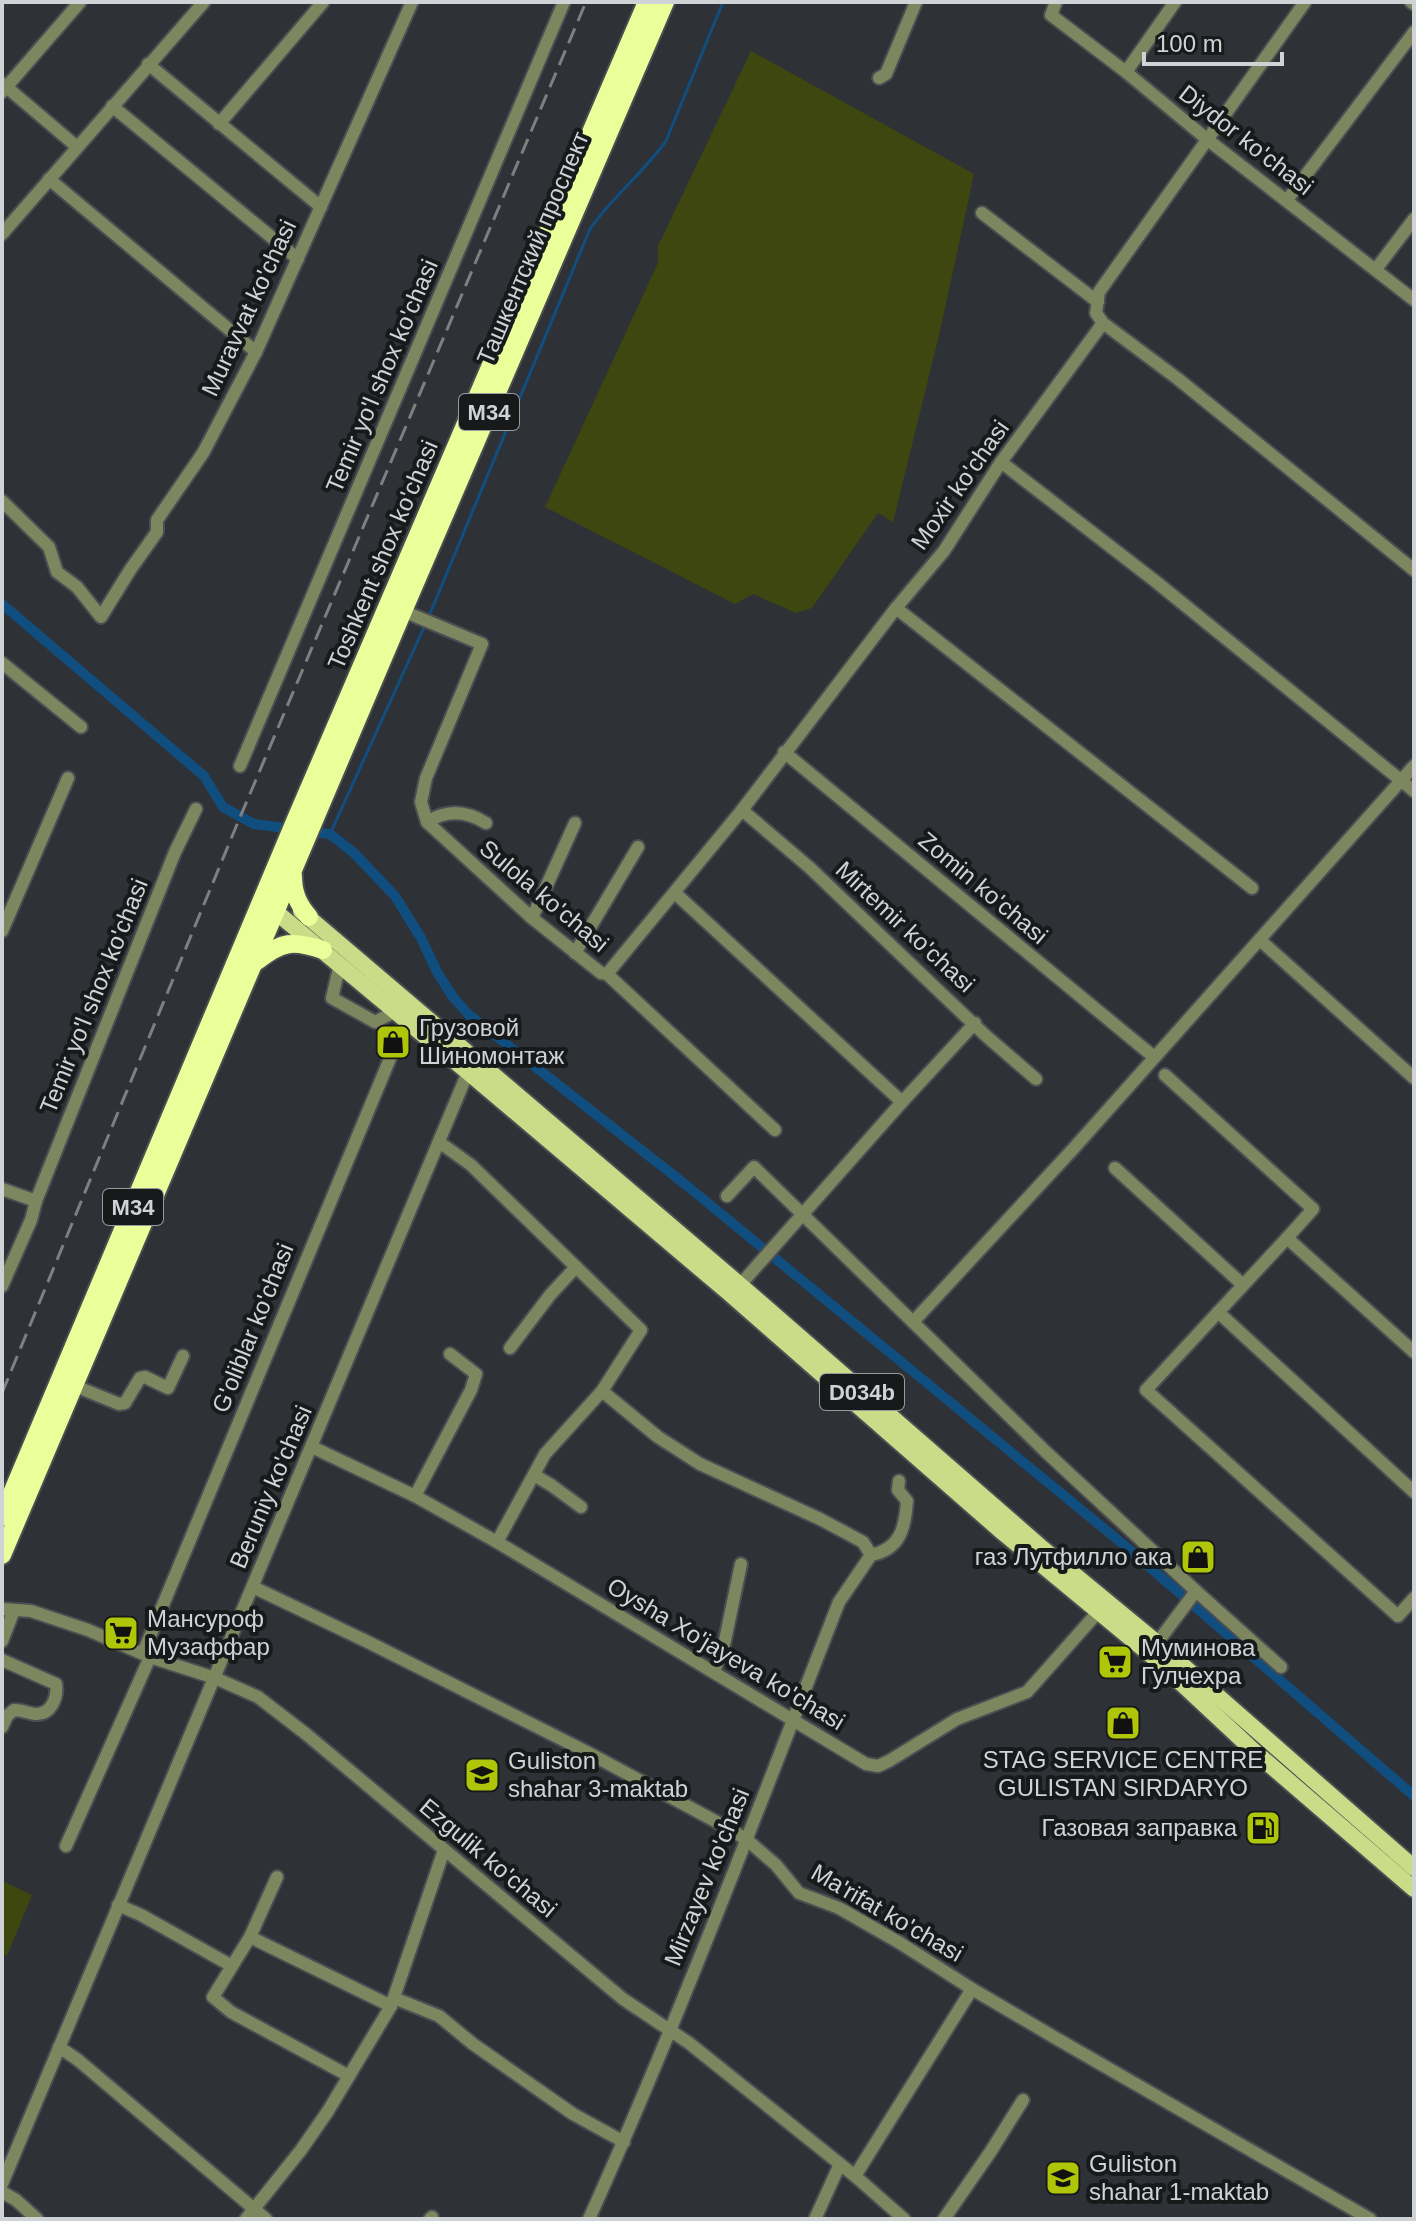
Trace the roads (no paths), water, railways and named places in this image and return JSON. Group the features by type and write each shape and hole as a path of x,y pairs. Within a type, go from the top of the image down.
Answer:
{"highway":[{"name":"Toshkent shox ko'chasi","path":"301,829 647,2"},
{"name":"Ташкентский проспект","path":"301,829 412,614 665,2"},
{"name":"M34","path":"274,901 294,868 301,829"},
{"name":"M34","path":"2,1517 274,901 301,829"},
{"path":"294,868 295,894 309,917"},
{"path":"246,961 287,943 306,944 323,950"},
{"name":"M34","path":"2,1555 75,1386 246,961"}],"main road":[{"name":"D034b","path":"274,901 309,917 1043,1549 1157,1643 1414,1868"},
{"name":"D034b","path":"274,901 323,950 1151,1655 1251,1757 1414,1889"}],"street":[{"path":"76,146 3,87 80,2"},
{"path":"2,234 204,2"},
{"path":"219,124 323,2"},
{"name":"Muravvat ko'chasi","path":"2,501 49,547 57,572 77,587 101,617 157,532 157,520 203,453 256,352 412,2"},
{"name":"Temir yo'l shox ko'chasi","path":"240,766 564,2"},
{"path":"879,78 886,74 916,2"},
{"path":"1126,72 1175,2"},
{"path":"1305,2 1099,292 1096,313 1103,323 1178,379 1414,570"},
{"name":"Diydor ko'chasi","path":"1054,8 1208,140 1414,300"},
{"path":"1287,200 1414,32"},
{"path":"148,64 321,207"},
{"path":"112,106 298,259"},
{"path":"49,179 256,352"},
{"path":"982,213 1098,302"},
{"path":"1376,269 1414,219"},
{"name":"Moxir ko'chasi","path":"607,974 742,810 896,608 944,551 1001,462 1103,323"},
{"path":"1001,462 1155,581 1414,791"},
{"path":"896,608 1252,888"},
{"path":"412,614 482,644 426,778 421,802 427,822 437,815 455,812 477,817 486,823"},
{"path":"2,663 81,727"},
{"name":"Zomin ko'chasi","path":"784,752 1154,1057"},
{"path":"913,1322 1414,766"},
{"path":"2,931 68,778"},
{"name":"Temir yo'l shox ko'chasi","path":"2,1286 31,1220 175,852 196,809"},
{"name":"Mirtemir ko'chasi","path":"742,810 809,867 985,1035 1036,1079"},
{"name":"Sulola ko'chasi","path":"427,822 532,918 601,973 607,974 775,1130"},
{"path":"532,918 575,823"},
{"path":"575,953 638,847"},
{"path":"675,893 902,1102"},
{"path":"1260,940 1414,1078"},
{"path":"340,964 332,998 375,1022 401,1015"},
{"name":"G'oliblar ko'chasi","path":"66,1846 146,1655 401,1015"},
{"path":"740,1285 975,1023"},
{"name":"Beruniy ko'chasi","path":"2,2184 468,1072"},
{"path":"1165,1075 1313,1209 1146,1390 1398,1616 1414,1598"},
{"path":"439,1142 471,1165 641,1330 602,1391 545,1454 497,1542"},
{"path":"727,1196 754,1167 1194,1593 1281,1667"},
{"path":"1115,1168 1243,1285"},
{"path":"2,1189 36,1201"},
{"path":"1287,1238 1414,1352"},
{"path":"510,1348 550,1295 576,1267"},
{"path":"1218,1312 1414,1492"},
{"path":"415,1496 471,1390 476,1374 450,1354"},
{"path":"75,1386 119,1404 125,1403 140,1378 145,1377 168,1388 183,1356"},
{"path":"602,1391 658,1437 700,1464 820,1519 863,1542 871,1555"},
{"name":"Oysha Xo'jayeva ko'chasi","path":"312,1447 415,1496 497,1542 866,1764 878,1766 957,1719 1027,1692 1098,1612"},
{"path":"534,1475 581,1507"},
{"name":"Mirzayev ko'chasi","path":"589,2219 669,2031 839,1602 871,1555 887,1552 897,1541 906,1521 907,1501 898,1490 899,1481"},
{"path":"714,1671 724,1645 741,1564"},
{"name":"Ma'rifat ko'chasi","path":"253,1587 585,1751 746,1839 776,1865 799,1893 851,1915 972,1989 1370,2219"},
{"path":"1157,1643 1194,1593"},
{"path":"2,1641 8,1609"},
{"name":"Ezgulik ko'chasi","path":"8,1609 31,1611 74,1625 258,1697 623,1999 689,2043 904,2219"},
{"path":"2,1660 56,1684 57,1692 53,1705 46,1712 35,1714 14,1710 2,1727"},
{"path":"250,2214 301,2150 392,2002 444,1850"},
{"path":"277,1877 250,1937 213,1997 231,2012 349,2076"},
{"path":"118,1905 232,1966"},
{"path":"250,1937 392,2002 439,2016 473,2044 573,2114 624,2142"},
{"path":"855,2176 972,1989"},
{"path":"59,2047 78,2060 250,2214 266,2219"},
{"path":"944,2219 1023,2100"},
{"path":"815,2219 840,2164"},
{"path":"2,2192 37,2219"}],"waterway":[{"path":"429,616 590,229 666,141 723,2"},
{"path":"2,604 204,776 223,807 254,824 330,834 354,853 395,896 421,938 437,972 468,1014 686,1185 1124,1545 1414,1796"},
{"path":"330,834 426,623"}],"railway":[{"path":"2,1393 238,822 586,2"}],"place":[{"name":"Грузовой Шиномонтаж","path":"393,1042"},
{"name":"газ Лутфилло ака","path":"1198,1557"},
{"name":"Мансуроф Музаффар","path":"121,1633"},
{"name":"Муминова Гулчехра","path":"1115,1662"},
{"name":"STAG SERVICE CENTRE GULISTAN SIRDARYO","path":"1123,1723"},
{"name":"Guliston shahar 3-maktab","path":"482,1775"},
{"name":"Газовая заправка","path":"1263,1828"},
{"name":"Guliston shahar 1-maktab","path":"1063,2178"}]}
